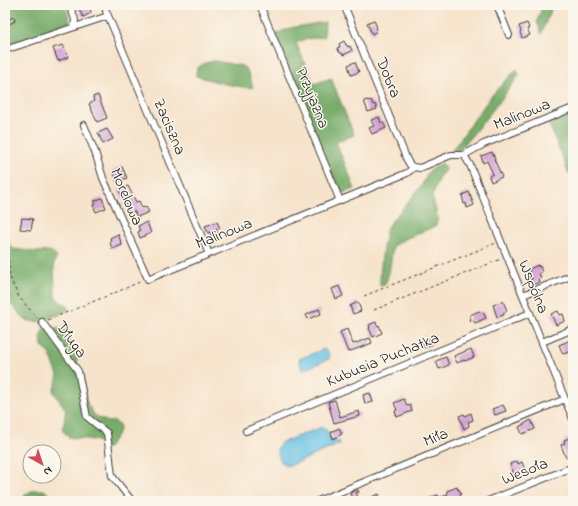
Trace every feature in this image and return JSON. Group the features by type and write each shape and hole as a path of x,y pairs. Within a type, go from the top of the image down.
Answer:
{"street":[{"path":"5,50 73,28 76,24 75,19 68,5"},
{"name":"Przyjazna","path":"260,5 340,201"},
{"name":"Dobra","path":"344,5 407,160 413,167"},
{"path":"497,5 509,35"},
{"name":"Zaciszna","path":"73,28 107,14 209,254"},
{"name":"Malinowa","path":"148,279 407,173 413,167 420,168 451,155 464,155 484,144 573,108"},
{"name":"Morelowa","path":"84,124 103,178 148,279"},
{"name":"Wspólna","path":"464,155 470,165 573,419"},
{"path":"523,295 573,275"},
{"name":"Kubusia Puchatka","path":"246,431 530,313"},
{"name":"Długa","path":"42,322 78,371 87,416 108,433 112,476 132,501"},
{"path":"542,342 573,329"},
{"name":"Miła","path":"318,501 565,398"},
{"name":"Wesoła","path":"488,501 573,467"}],"path":[{"name":"Długa","path":"6,236 6,249 10,277 14,287 19,297 42,322"},
{"path":"364,296 501,241"},
{"path":"374,310 507,256"},
{"path":"42,322 148,279"}],"green space":[{"path":"5,5 64,5 69,17 69,23 65,28 5,45"},
{"path":"543,5 555,5 551,10 541,34 537,21"},
{"path":"325,22 324,37 305,39 296,43 314,84 331,78 354,135 336,142 355,189 343,193 340,192 276,34 290,28"},
{"path":"215,61 242,66 247,70 253,87 250,88 225,84 196,76 197,69 199,67 205,63"},
{"path":"517,69 519,75 500,101 459,151 450,153 492,95"},
{"path":"573,111 573,172 569,174 549,124 551,120"},
{"path":"442,163 446,169 439,177 432,197 438,219 435,226 393,246 389,273 385,285 380,286 382,256 387,227 422,185 429,171"},
{"path":"5,239 13,249 37,252 51,251 57,257 54,263 55,296 60,302 68,305 68,310 47,319 35,322 25,320 13,306 5,303"},
{"path":"45,325 65,330 77,358 77,377 83,382 87,403 94,415 108,422 115,421 120,427 117,435 108,448 104,448 98,441 95,440 68,437 62,429 66,410 53,391 58,375 50,355 42,346 41,335"},
{"path":"34,490 44,490 49,494 49,501 23,501 25,494"}],"water":[{"path":"324,349 327,350 329,359 302,370 299,359"},
{"path":"322,427 325,428 332,441 339,441 340,444 294,464 286,465 282,463 277,450 280,443"}],"building":[{"path":"80,5 90,5 92,9 90,10 91,13 83,17 78,7"},
{"path":"5,11 9,19 14,17 15,21 7,25 5,25"},
{"path":"374,20 377,31 372,34 367,23"},
{"path":"527,23 529,28 527,29 530,35 522,38 519,26"},
{"path":"344,41 348,47 350,46 352,51 343,55 337,48 340,47 339,44"},
{"path":"63,45 68,57 58,61 53,48"},
{"path":"355,62 359,72 351,75 348,65"},
{"path":"98,95 107,118 97,122 89,104 94,101 93,97"},
{"path":"371,100 373,105 375,104 377,109 368,112 364,101"},
{"path":"379,117 381,123 383,122 386,128 372,134 369,128 374,126 371,120"},
{"path":"107,129 113,139 103,144 98,133"},
{"path":"492,152 502,177 491,182 489,176 493,174 487,161 483,163 481,156"},
{"path":"122,167 127,178 117,182 113,171"},
{"path":"128,186 136,202 139,201 142,208 146,207 149,212 137,217 134,211 129,213 119,190"},
{"path":"469,192 474,205 467,208 466,203 464,204 462,195"},
{"path":"102,198 106,208 96,212 93,205 96,204 94,201"},
{"path":"22,218 33,219 31,230 20,229"},
{"path":"147,222 151,233 140,238 138,226"},
{"path":"217,222 220,228 216,230 219,237 213,240 210,232 208,233 205,226"},
{"path":"118,234 122,245 112,249 110,238"},
{"path":"538,265 538,267 540,266 542,272 539,273 541,278 538,279 539,282 532,285 529,269"},
{"path":"339,286 343,296 336,299 332,289"},
{"path":"503,301 507,311 503,313 504,315 497,317 493,305"},
{"path":"358,302 361,311 353,314 350,306"},
{"path":"319,309 321,314 308,319 306,315"},
{"path":"479,311 480,313 483,312 486,318 475,323 473,320 469,322 470,315"},
{"path":"558,311 560,315 563,314 565,321 556,325 551,314"},
{"path":"376,322 382,333 373,337 369,325"},
{"path":"347,329 353,344 370,338 372,343 348,352 340,332"},
{"path":"430,338 432,344 424,348 422,342"},
{"path":"573,339 573,351 563,354 559,345"},
{"path":"471,349 474,357 457,363 454,356"},
{"path":"446,357 449,365 439,369 436,361"},
{"path":"370,393 373,402 365,404 363,395"},
{"path":"404,399 407,406 410,405 412,411 397,417 395,411 397,410 394,403"},
{"path":"335,400 340,417 359,411 360,416 334,423 328,402"},
{"path":"503,405 506,411 495,415 492,409"},
{"path":"471,413 473,420 468,422 469,426 464,429 459,416 464,414 465,416"},
{"path":"531,420 535,429 522,434 519,427"},
{"path":"339,428 342,434 333,439 331,432"},
{"path":"570,438 573,445 573,455 566,458 561,445 565,443 564,440"},
{"path":"517,461 518,464 522,462 525,470 514,474 510,464"},
{"path":"457,487 461,494 458,497 445,501 423,501 438,495 439,498 447,495 447,491"},
{"path":"358,490 359,492 356,493 360,501 353,501 350,493"},
{"path":"379,494 380,498 374,501 362,501"}]}
